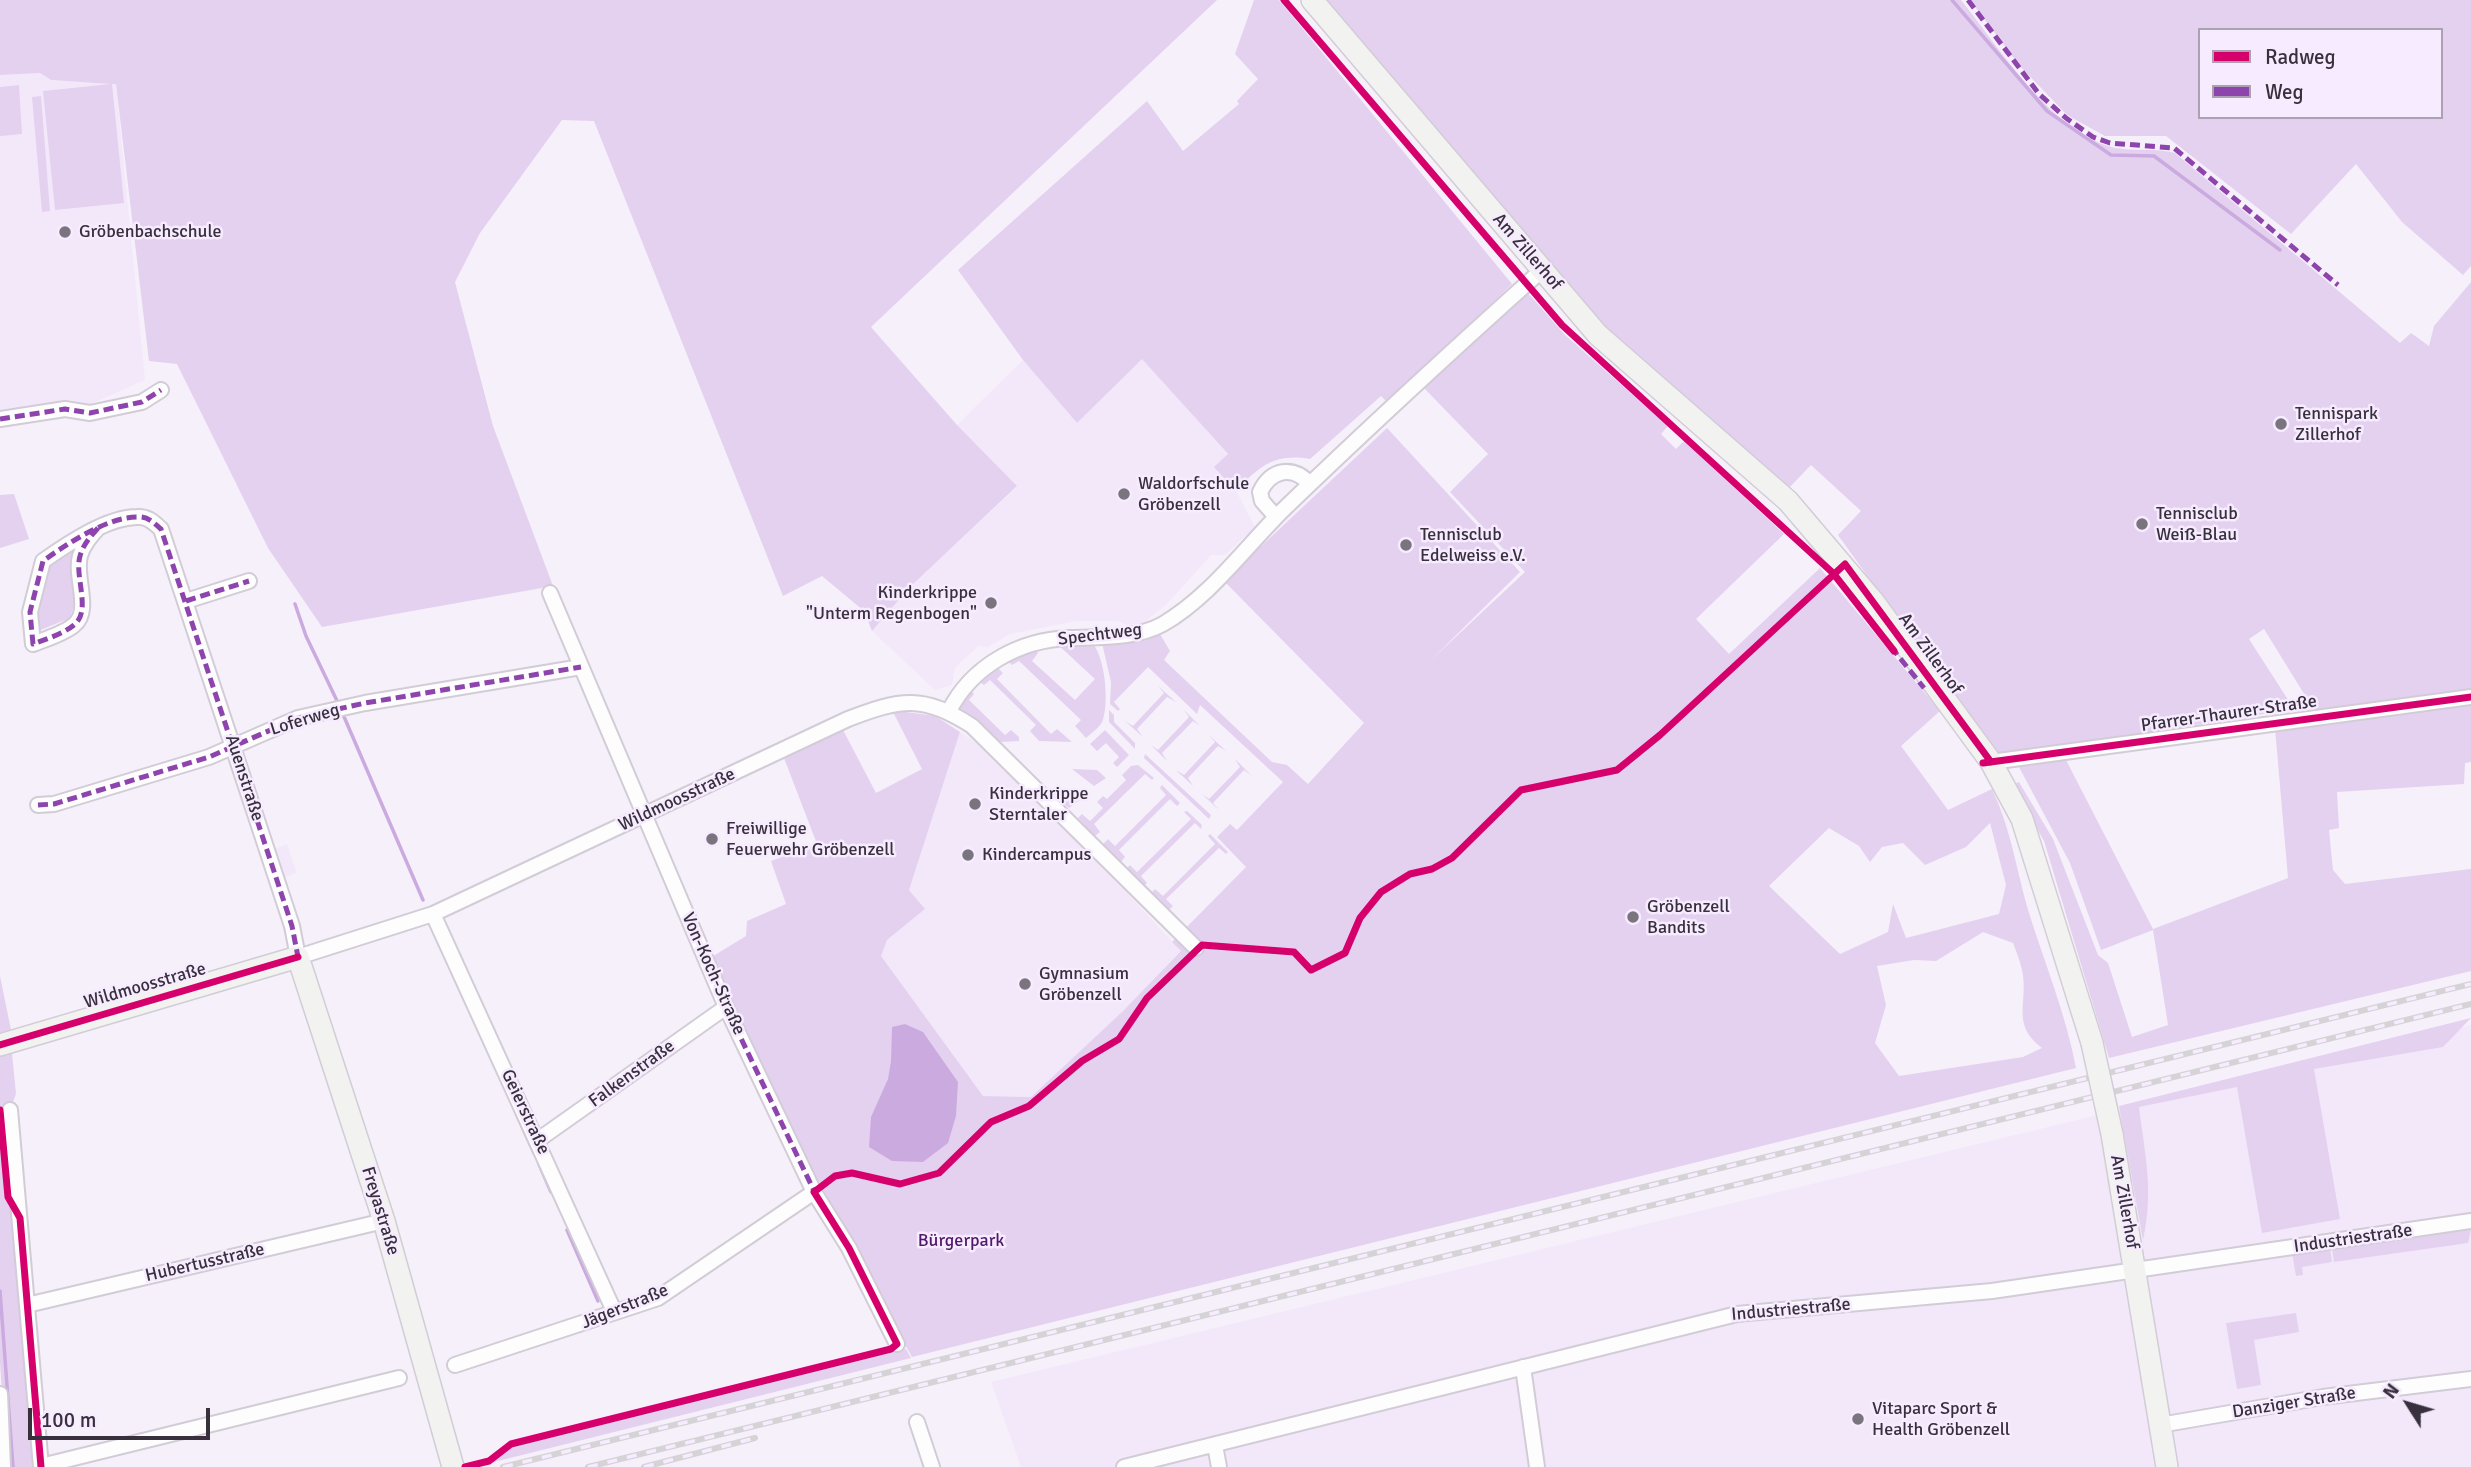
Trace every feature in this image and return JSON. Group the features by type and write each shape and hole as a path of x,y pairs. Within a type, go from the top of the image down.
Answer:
{"street":[{"name":"Am Zillerhof","path":"1312,0 1598,335 1788,501 1859,583 1991,762 2031,843 2092,1043 2112,1134 2166,1467"},
{"name":"Spechtweg","path":"949,711 959,691 970,680 997,659 1016,649 1037,642 1131,634 1160,626 1191,605 1310,484 1542,270"},
{"path":"0,419 65,409 90,413 142,402 161,390"},
{"path":"1276,517 1262,501 1259,492 1265,480 1277,472 1288,471 1303,476 1310,484"},
{"name":"Auenstraße","path":"98,528 79,557 82,612 75,625 33,644 30,612 43,561 98,528 138,517 151,520 161,529 292,926 298,957"},
{"path":"186,601 249,581"},
{"name":"Von-Koch-Straße","path":"551,593 726,1007 814,1192 849,1248 897,1344"},
{"name":"Loferweg","path":"37,805 54,804 191,763 298,718 365,703 581,667"},
{"name":"Pfarrer-Thaurer-Straße","path":"1991,762 2471,697"},
{"name":"Wildmoosstraße","path":"0,1045 433,914 815,733 890,703 906,702 949,711 972,726 1196,948"},
{"name":"Geierstraße","path":"433,914 614,1311"},
{"name":"Freyastraße","path":"298,957 383,1221 453,1467"},
{"name":"Falkenstraße","path":"538,1140 726,1007"},
{"path":"10,1110 41,1467 399,1378"},
{"name":"Jägerstraße","path":"455,1365 658,1298 814,1192"},
{"name":"Hubertusstraße","path":"27,1305 383,1221"},
{"name":"Industriestraße","path":"1124,1467 1413,1392 1737,1314 1992,1291 2471,1221"},
{"path":"1523,1367 1538,1467"},
{"name":"Danziger Straße","path":"2160,1424 2323,1397 2471,1379"},
{"path":"0,1394 3,1467"},
{"path":"917,1422 932,1467"},
{"path":"1215,1445 1220,1467"}],"shaded area":[{"name":"Gröbenbachschule","path":"40,73 51,80 116,84 145,380 91,404 70,400 0,412 0,75"},
{"name":"Waldorfschule Gröbenzell","path":"1142,358 1228,455 1236,491 1255,527 1225,555 1211,555 1166,605 1142,624 1076,621 1010,634 988,647 978,646 955,668 952,685 935,690 872,631 910,587 1017,487 957,425 1023,360 1077,423"},
{"name":"Gymnasium Gröbenzell","path":"960,732 975,742 1117,882 1181,951 1123,1011 1031,1097 983,1096 880,956 887,940 925,909 909,890"},
{"path":"287,844 297,873 285,877 275,849"},
{"path":"905,1024 923,1032 958,1082 956,1116 948,1143 923,1162 892,1161 869,1147 871,1117 888,1079 892,1027"},
{"path":"2471,1025 2471,1467 1021,1467 991,1382"}],"green space":[{"path":"0,0 1217,0 871,327 957,425 1017,486 910,587 872,631 864,611 822,576 783,596 594,121 562,120 480,233 455,282 493,426 553,586 322,627 268,548 177,364 149,361 116,84 112,84 124,203 55,210 43,91 111,84 51,80 40,73 0,75"},
{"path":"1254,0 1279,0 1512,284 1388,403 1381,396 1310,459 1287,458 1268,463 1236,491 1214,467 1228,454 1142,359 1077,423 1023,360 958,270 1147,101 1183,151 1239,104 1237,101 1258,79 1235,54"},
{"path":"1318,0 1961,0 2025,82 2063,120 2084,135 2105,145 2175,153 2400,343 2411,333 2429,346 2434,326 2471,282 2471,689 2314,710 2264,629 2249,639 2294,709 1997,757 1838,535 1861,511 1811,465 1787,490 1603,325"},
{"path":"1970,0 2471,0 2471,266 2463,275 2402,222 2356,164 2291,234 2166,136 2105,136 2067,115 2019,65"},
{"path":"19,85 22,134 0,136 0,87"},
{"path":"41,96 50,211 42,212 32,97"},
{"name":"Bürgerpark","path":"1527,292 1565,335 1668,426 1661,434 1676,449 1684,441 1784,534 1696,619 1729,654 1820,568 1940,711 1901,746 1948,810 1992,789 2009,836 2029,913 2061,1009 2076,1068 912,1357 819,1191 710,958 746,936 747,921 786,904 771,861 817,844 784,758 843,730 876,793 922,769 892,710 935,716 960,732 909,890 925,909 887,940 881,956 983,1096 1031,1097 1123,1011 1181,951 1172,942 1246,867 1217,837 1230,824 1237,830 1283,782 1200,705 1197,714 1148,667 1114,702 1120,709 1118,711 1110,704 1111,682 1102,643 1160,634 1170,651 1164,660 1272,762 1287,765 1308,784 1364,723 1224,581 1387,428 1520,572 1430,661 1525,572 1450,492 1488,454 1423,387","holes":["1990,823 2006,885 1999,914 1906,938 1893,904 1888,932 1840,954 1769,886 1829,828 1859,846 1870,862 1882,847 1903,843 1925,865 1966,847","1983,932 2013,943 2024,982 2023,1021 2032,1039 2042,1048 2023,1057 1899,1076 1875,1043 1886,1005 1877,966 1914,960 1936,961"]},
{"path":"14,494 29,539 0,548 0,495"},
{"path":"67,548 75,548 73,610 70,618 38,631 33,596 48,566"},
{"path":"1055,641 1090,641 1099,656 1105,679 1106,704 1101,724 1086,738 1075,726 1081,720 1019,661 1012,665 1007,660 1009,656 1032,647 1038,653 1032,661 1075,700 1095,679 1055,642 1046,648 1041,643"},
{"path":"994,664 1003,673 997,679 1051,734 1057,729 1072,742 1039,741 1030,731 1036,725 990,680 984,685 979,681"},
{"path":"1158,686 1176,702 1167,697 1137,729 1143,737 1125,721 1133,726 1164,693"},
{"path":"968,687 974,694 969,700 1005,735 1011,730 1019,737 1019,741 999,742 960,710 958,701"},
{"path":"2471,705 2471,762 2465,763 2464,784 2337,792 2339,828 2329,830 2333,870 2345,884 2471,869 2471,971 2109,1058 2044,841 2012,785 2019,782 2053,839 2098,955 2108,963 2132,1037 2168,1025 2153,930 2101,950 2070,863 2019,767 2066,760 2153,929 2288,878 2275,728"},
{"path":"1109,710 1114,715 1114,722 1135,743 1135,749 1109,722"},
{"path":"1184,710 1200,726 1193,721 1162,753 1167,761 1151,745 1158,750 1189,717"},
{"path":"1105,730 1129,755 1117,767 1113,763 1119,757 1106,743 1097,751 1090,744"},
{"path":"1209,735 1226,751 1218,746 1188,778 1193,786 1176,770 1184,775 1215,742"},
{"path":"1145,754 1211,815 1209,819 1144,758"},
{"path":"1235,759 1252,776 1244,770 1213,803 1219,810 1202,794 1209,799 1240,767"},
{"path":"1138,765 1154,778 1152,780 1145,774 1094,824 1100,832 1095,836 1078,818 1082,814 1090,821 1103,808 1097,802 1103,796 1107,799 1126,780 1122,775 1131,766"},
{"path":"1072,769 1097,770 1106,778 1094,786"},
{"path":"1162,785 1180,803 1177,806 1170,799 1119,850 1125,857 1121,862 1103,844 1108,839 1115,846 1166,795 1160,788"},
{"path":"1048,790 1073,791 1081,799 1069,808"},
{"path":"1187,811 1202,825 1201,829 1195,823 1141,876 1147,883 1143,887 1125,870 1130,865 1137,872 1191,819 1184,812"},
{"path":"1210,834 1228,852 1226,854 1219,848 1166,899 1173,906 1169,910 1152,892 1155,889 1163,896 1215,844 1208,836"},
{"path":"0,976 11,1030 0,1034"},
{"path":"2471,1018 2443,1047 2314,1069 2340,1219 2262,1233 2237,1087 2139,1107 2148,1189 2143,1240 2119,1106"},
{"path":"12,1053 16,1094 10,1110 34,1467 7,1467 0,1363 0,1057"},
{"path":"2471,1229 2468,1243 2334,1262 2332,1248"},
{"path":"2330,1248 2332,1262 2302,1267 2303,1275 2296,1276 2292,1253"},
{"path":"2296,1313 2299,1332 2254,1340 2261,1385 2237,1389 2226,1323"},
{"path":"906,1349 911,1358 490,1463 509,1448"}],"waterway":[{"path":"1952,0 2047,111 2111,155 2154,156 2280,250"},
{"path":"295,604 306,636 339,705"},
{"path":"342,712 423,900"},
{"path":"516,1113 534,1153"},
{"path":"539,1164 551,1192"},
{"path":"567,1230 598,1301"},
{"path":"0,1291 13,1467"}],"railway":[{"path":"503,1467 2471,984"},
{"path":"588,1467 2471,1004"},
{"path":"644,1467 755,1438"}],"marked path":[{"path":"1968,0 2039,94 2066,118 2093,137 2110,143 2174,148 2338,285"},
{"path":"0,419 65,409 90,413 142,402 161,390"},
{"path":"98,528 80,556 82,611 79,619 65,631 33,644 30,612 43,561 100,526 113,521 141,517 161,529 292,926 298,957"},
{"path":"186,601 249,581"},
{"path":"1891,647 1924,688"},
{"path":"38,805 54,804 209,757 298,718 365,703 581,667"},
{"path":"699,943 726,1007 817,1197"}],"cycle path":[{"path":"1284,0 1562,325 1833,573 1894,651"},
{"path":"465,1467 489,1461 511,1444 891,1349 897,1344 849,1248 814,1192 835,1176 852,1173 900,1184 939,1173 991,1122 1029,1106 1082,1061 1119,1039 1147,998 1202,945 1294,952 1311,970 1345,953 1360,918 1381,892 1410,874 1432,869 1452,858 1521,790 1617,770 1660,735 1845,564 1991,762"},
{"path":"1983,763 2471,697"},
{"path":"0,1045 298,957"},
{"path":"0,1110 8,1197 20,1218 41,1467"}],"place":[{"name":"Gröbenbachschule","path":"65,232"},
{"name":"Tennispark Zillerhof","path":"2281,424"},
{"name":"Waldorfschule Gröbenzell","path":"1124,494"},
{"name":"Tennisclub Weiß-Blau","path":"2142,524"},
{"name":"Tennisclub Edelweiss e.V.","path":"1406,545"},
{"name":"Kinderkrippe \"Unterm Regenbogen\"","path":"991,603"},
{"name":"Kinderkrippe Sterntaler","path":"975,804"},
{"name":"Freiwillige Feuerwehr Gröbenzell","path":"712,839"},
{"name":"Kindercampus","path":"968,855"},
{"name":"Gröbenzell Bandits","path":"1633,917"},
{"name":"Gymnasium Gröbenzell","path":"1025,984"},
{"name":"Vitaparc Sport & Health Gröbenzell","path":"1858,1419"}]}
